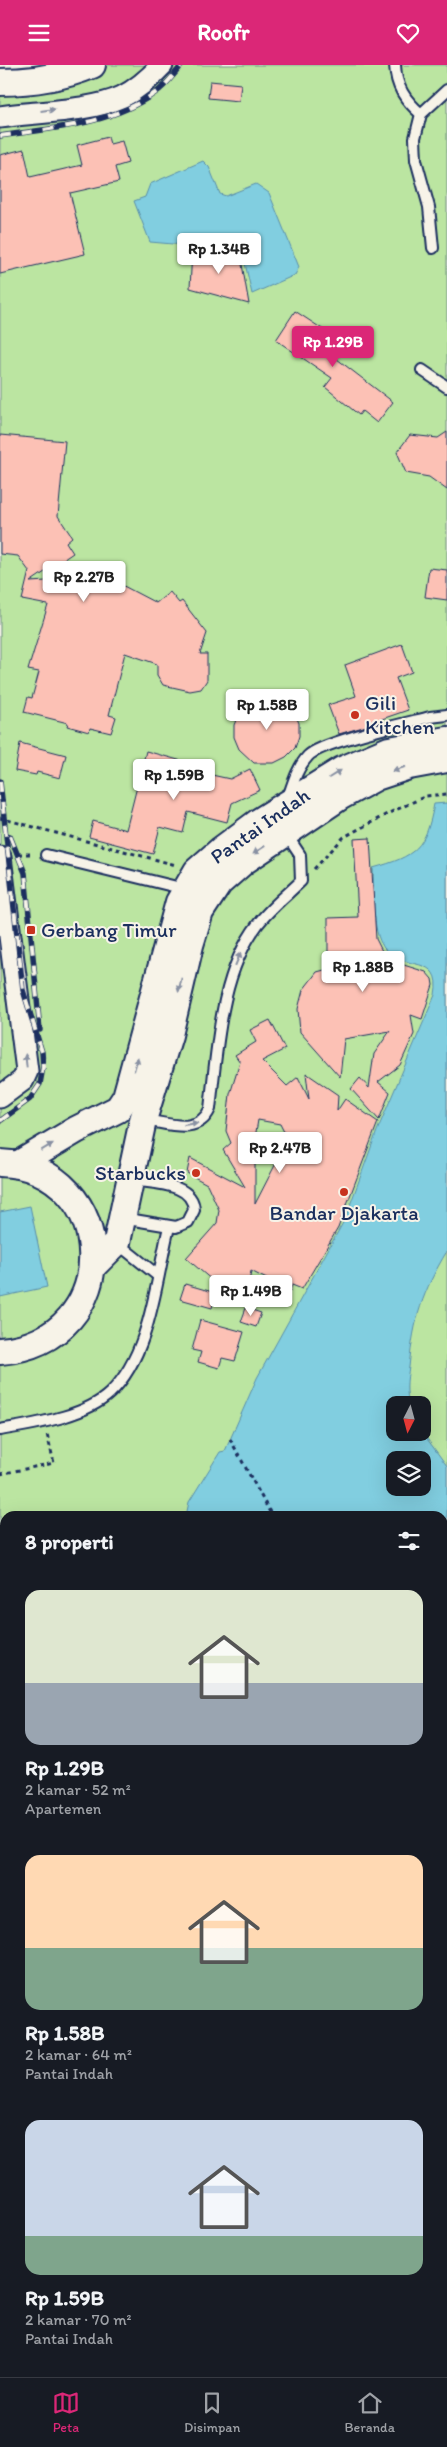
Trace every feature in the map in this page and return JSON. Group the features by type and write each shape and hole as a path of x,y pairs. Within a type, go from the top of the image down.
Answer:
{"street":[{"path":"0,82 22,82 58,76 92,65"},
{"path":"0,117 98,105 122,97 147,81 162,65"},
{"name":"Pantai Indah","path":"120,1230 131,1180 130,1114 126,1097 145,1033 179,902 190,882 221,850 342,770 389,750 447,740"},
{"name":"Pantai Indah","path":"130,1114 169,1035 200,912 219,883 244,861 285,833 376,777 409,766 447,759"},
{"path":"0,1097 23,1080 27,1071 4,855"},
{"path":"7,1162 76,1130 130,1114"},
{"path":"0,1351 26,1347 47,1338 65,1324 82,1301 88,1287 93,1266 92,1238 83,1213 66,1191 44,1174 7,1162"},
{"path":"93,1266 120,1230"},
{"path":"0,1368 26,1347"}],"lane":[{"path":"395,65 399,87 406,100 420,114"},
{"path":"433,248 428,207 415,152 417,124 420,114 447,90"},
{"path":"422,370 447,387"},
{"path":"285,806 297,772 310,755 326,746 430,717 447,715"},
{"path":"130,1114 185,1126 197,1125 206,1118 210,1109 221,1022 238,958 258,924 302,881 300,855 285,833"},
{"path":"46,855 190,882"},
{"path":"120,1230 183,1225 188,1222 194,1210 191,1198 180,1188 131,1180"},
{"path":"0,1430 45,1422 87,1408 110,1393 130,1366 144,1336 168,1227"},
{"path":"120,1230 157,1275"}],"path":[{"path":"302,881 344,837 426,796 447,794"},
{"path":"0,818 171,862 190,882"},
{"path":"4,855 46,855"},
{"path":"0,1474 54,1463 45,1422"},
{"path":"230,1439 269,1511"}],"green space":[{"path":"92,65 447,65 447,1511 0,1511 0,82"}],"water":[{"path":"203,161 209,167 220,194 226,196 256,184 269,193 299,267 295,275 252,294 242,250 150,242 134,201 145,197 150,184"},
{"path":"447,803 447,1251 431,1280 420,1306 411,1350 407,1396 386,1396 386,1441 429,1441 447,1466 447,1511 187,1511 189,1502 220,1452 225,1451 257,1378 345,1219 377,1131 435,995 436,982 433,973 427,968 401,960 384,948 377,931 374,909 373,868 388,864 409,854 417,848 427,831 434,804"},
{"path":"30,1206 47,1287 0,1297 0,1212"}],"building":[{"path":"210,81 241,84 239,101 208,98"},
{"path":"108,137 110,144 122,141 128,163 115,167 119,182 70,193 85,254 0,274 0,155 24,149 30,177 82,165 77,145"},
{"path":"192,251 240,253 249,304 190,288"},
{"path":"295,311 333,336 324,349 393,402 377,423 362,411 359,415 325,387 332,378 276,340"},
{"path":"447,432 447,490 429,477 406,473 397,452 410,435 438,438"},
{"path":"0,435 65,441 58,516 72,537 66,542 73,553 30,582 94,578 114,581 156,603 170,592 179,603 182,601 207,633 200,654 207,654 207,680 201,689 190,691 163,685 157,675 157,664 125,653 109,715 116,717 111,733 90,728 89,732 67,726 68,723 24,712 28,697 32,698 39,672 28,670 48,605 22,600 29,571 18,556 0,554"},
{"path":"429,568 447,570 447,600 425,597"},
{"path":"402,644 412,672 396,678 408,710 379,720 380,722 339,734 328,705 356,696 345,665"},
{"path":"259,698 273,698 285,703 294,712 299,723 299,736 295,748 286,757 274,763 254,763 239,749 234,737 234,725 239,713 248,704"},
{"path":"20,743 66,755 60,778 37,772 36,775 15,771"},
{"path":"146,751 200,766 198,772 230,779 250,769 260,790 232,803 227,822 188,812 183,833 160,827 153,854 89,837 93,821 126,830"},
{"path":"370,838 376,939 384,955 391,961 426,972 432,979 433,985 422,1019 411,1015 414,1034 400,1065 378,1082 390,1092 379,1120 351,1089 360,1078 369,1088 374,1054 390,1031 344,1039 340,1077 300,1032 298,1009 303,990 317,972 328,969 328,918 358,917 354,839"},
{"path":"270,1020 285,1049 262,1061 287,1086 298,1077 309,1099 306,1073 338,1095 337,1111 345,1099 378,1122 338,1228 302,1289 292,1285 290,1291 251,1271 248,1288 213,1281 186,1258 217,1223 219,1210 207,1184 187,1173 190,1158 245,1187 223,1150 231,1143 226,1131 230,1094 240,1062 235,1055 256,1042 250,1030","holes":["258,1120 280,1124 288,1140 255,1204 255,1138"]},
{"path":"185,1284 216,1293 212,1308 180,1299"},
{"path":"246,1308 261,1313 256,1327 241,1322"},
{"path":"200,1320 244,1332 235,1361 222,1358 219,1368 198,1362 201,1352 192,1350"}],"railway":[{"path":"0,136 100,119 119,112 138,104 159,90 182,65"},
{"path":"0,781 23,990 42,1052 43,1067 40,1084 30,1099 0,1121"},
{"path":"10,836 25,873 40,1030"}],"place":[{"name":"Gili Kitchen","path":"355,715"},
{"name":"Gerbang Timur","path":"31,930"},
{"name":"Starbucks","path":"196,1173"},
{"name":"Bandar Djakarta","path":"344,1192"}]}
